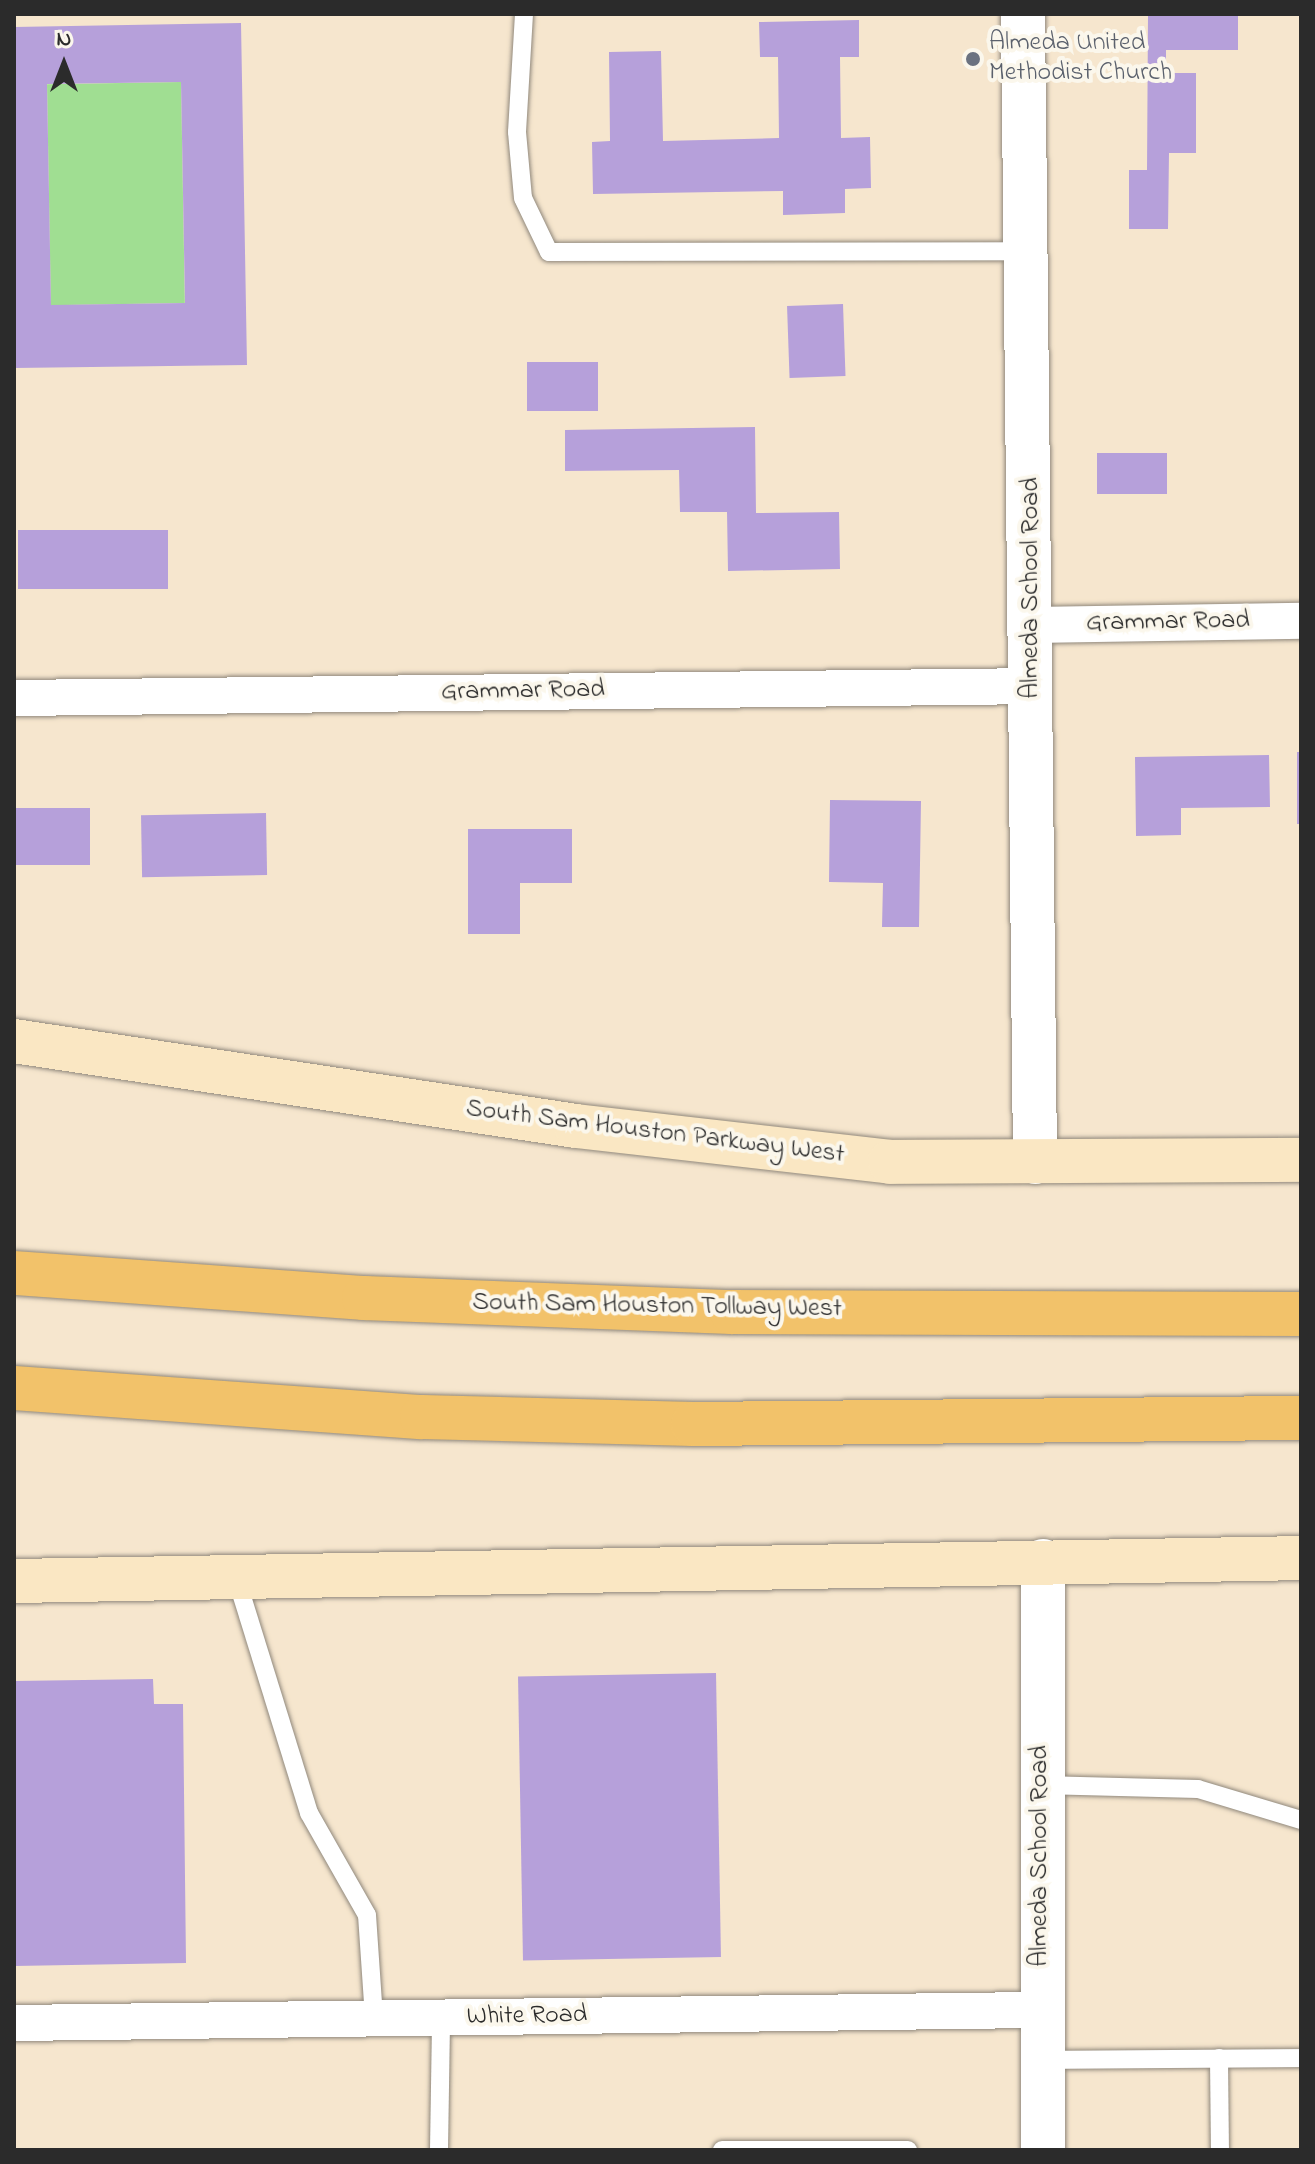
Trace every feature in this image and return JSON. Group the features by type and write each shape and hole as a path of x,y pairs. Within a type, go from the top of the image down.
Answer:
{"highway":[{"name":"South Sam Houston Tollway West","path":"14,1273 393,1299 958,1312 1301,1314"},
{"path":"958,1312 1301,1299"},
{"path":"14,1388 422,1417 693,1424 1301,1418"}],"main road":[{"name":"South Sam Houston Parkway West","path":"14,1041 576,1126 890,1162 1301,1160"},
{"path":"14,1581 1301,1558"}],"street":[{"name":"Almeda School Road","path":"1023,14 1034,625 1035,1162"},
{"name":"Grammar Road","path":"1034,625 1301,621"},
{"name":"Grammar Road","path":"14,698 1033,686"},
{"name":"Almeda School Road","path":"1043,1561 1040,2010 1043,2150"},
{"name":"White Road","path":"14,2023 1040,2010"}],"lane":[{"path":"524,14 517,132 523,198 549,252 1027,251"},
{"path":"236,1577 309,1813 367,1915 374,2018"},
{"path":"1041,1785 1198,1789 1301,1820"},
{"path":"439,2150 441,2018"},
{"path":"1219,2058 1220,2150"},
{"path":"1041,2060 1301,2058"},
{"path":"722,2150 908,2150"}],"green space":[{"path":"181,82 185,303 51,305 47,84"}],"building":[{"path":"1148,14 1238,14 1238,50 1166,50 1166,73 1196,73 1196,153 1169,153 1168,229 1129,229 1129,170 1147,170"},
{"path":"859,20 859,57 840,57 841,138 870,137 871,188 845,189 845,213 783,215 783,191 593,194 592,142 610,141 609,52 661,51 663,141 779,138 778,57 760,57 759,22"},
{"path":"241,23 247,365 14,368 14,27","holes":["181,82 185,303 51,305 47,84"]},
{"path":"843,304 846,376 790,378 787,306"},
{"path":"527,362 598,362 598,411 527,411"},
{"path":"755,427 756,513 839,512 840,569 728,571 727,512 680,512 679,470 565,471 565,430"},
{"path":"1097,453 1167,453 1167,494 1097,494"},
{"path":"18,530 168,530 168,589 18,589"},
{"path":"1297,752 1301,752 1301,824 1297,824"},
{"path":"1269,755 1270,807 1181,808 1181,835 1136,836 1135,757"},
{"path":"830,800 921,801 919,927 882,927 883,883 829,882"},
{"path":"14,808 90,808 90,865 14,865"},
{"path":"266,813 267,875 142,877 141,815"},
{"path":"468,829 572,829 572,883 520,883 520,934 468,934"},
{"path":"716,1673 721,1957 523,1960 518,1676"},
{"path":"153,1679 154,1704 183,1704 186,1963 14,1966 14,1681"}],"place":[{"name":"Almeda United Methodist Church","path":"973,59"}]}
